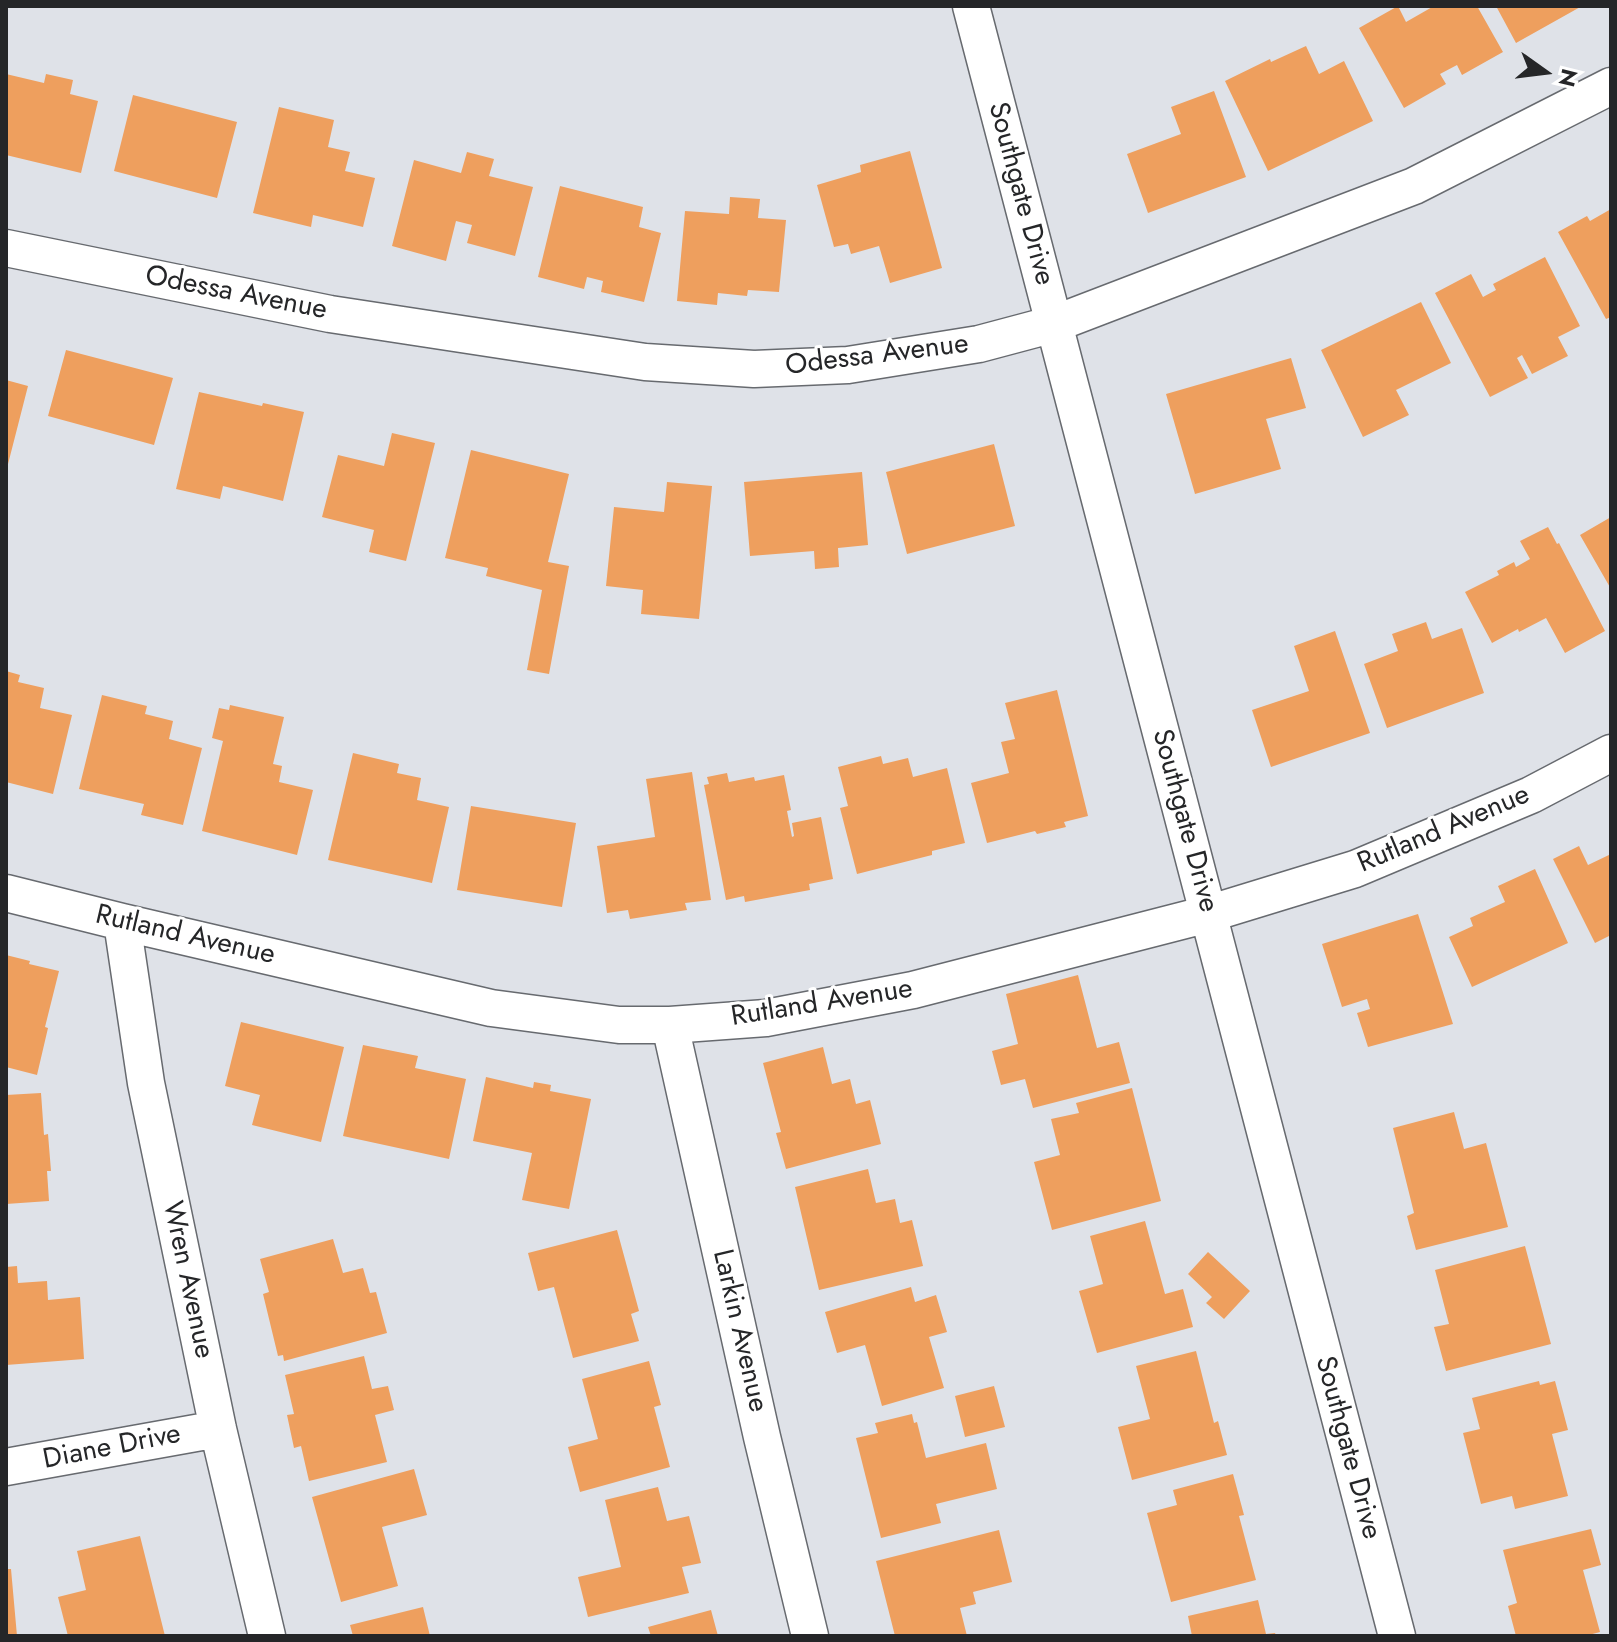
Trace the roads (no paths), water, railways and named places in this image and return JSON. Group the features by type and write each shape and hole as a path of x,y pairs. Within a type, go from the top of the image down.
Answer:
{"street":[{"name":"Southgate Drive","path":"971,6 1397,1636"},
{"name":"Odessa Avenue","path":"6,248 330,314 645,362 754,369 848,365 979,344 1054,324 1414,186 1611,86"},
{"name":"Rutland Avenue","path":"6,893 491,1008 619,1025 670,1025 766,1018 913,990 1208,914 1355,869 1531,795 1611,753"},
{"name":"Wren Avenue","path":"122,922 146,1083 218,1429 267,1636"},
{"name":"Larkin Avenue","path":"670,1025 810,1636"},
{"name":"Diane Drive","path":"6,1467 218,1429"}]}
